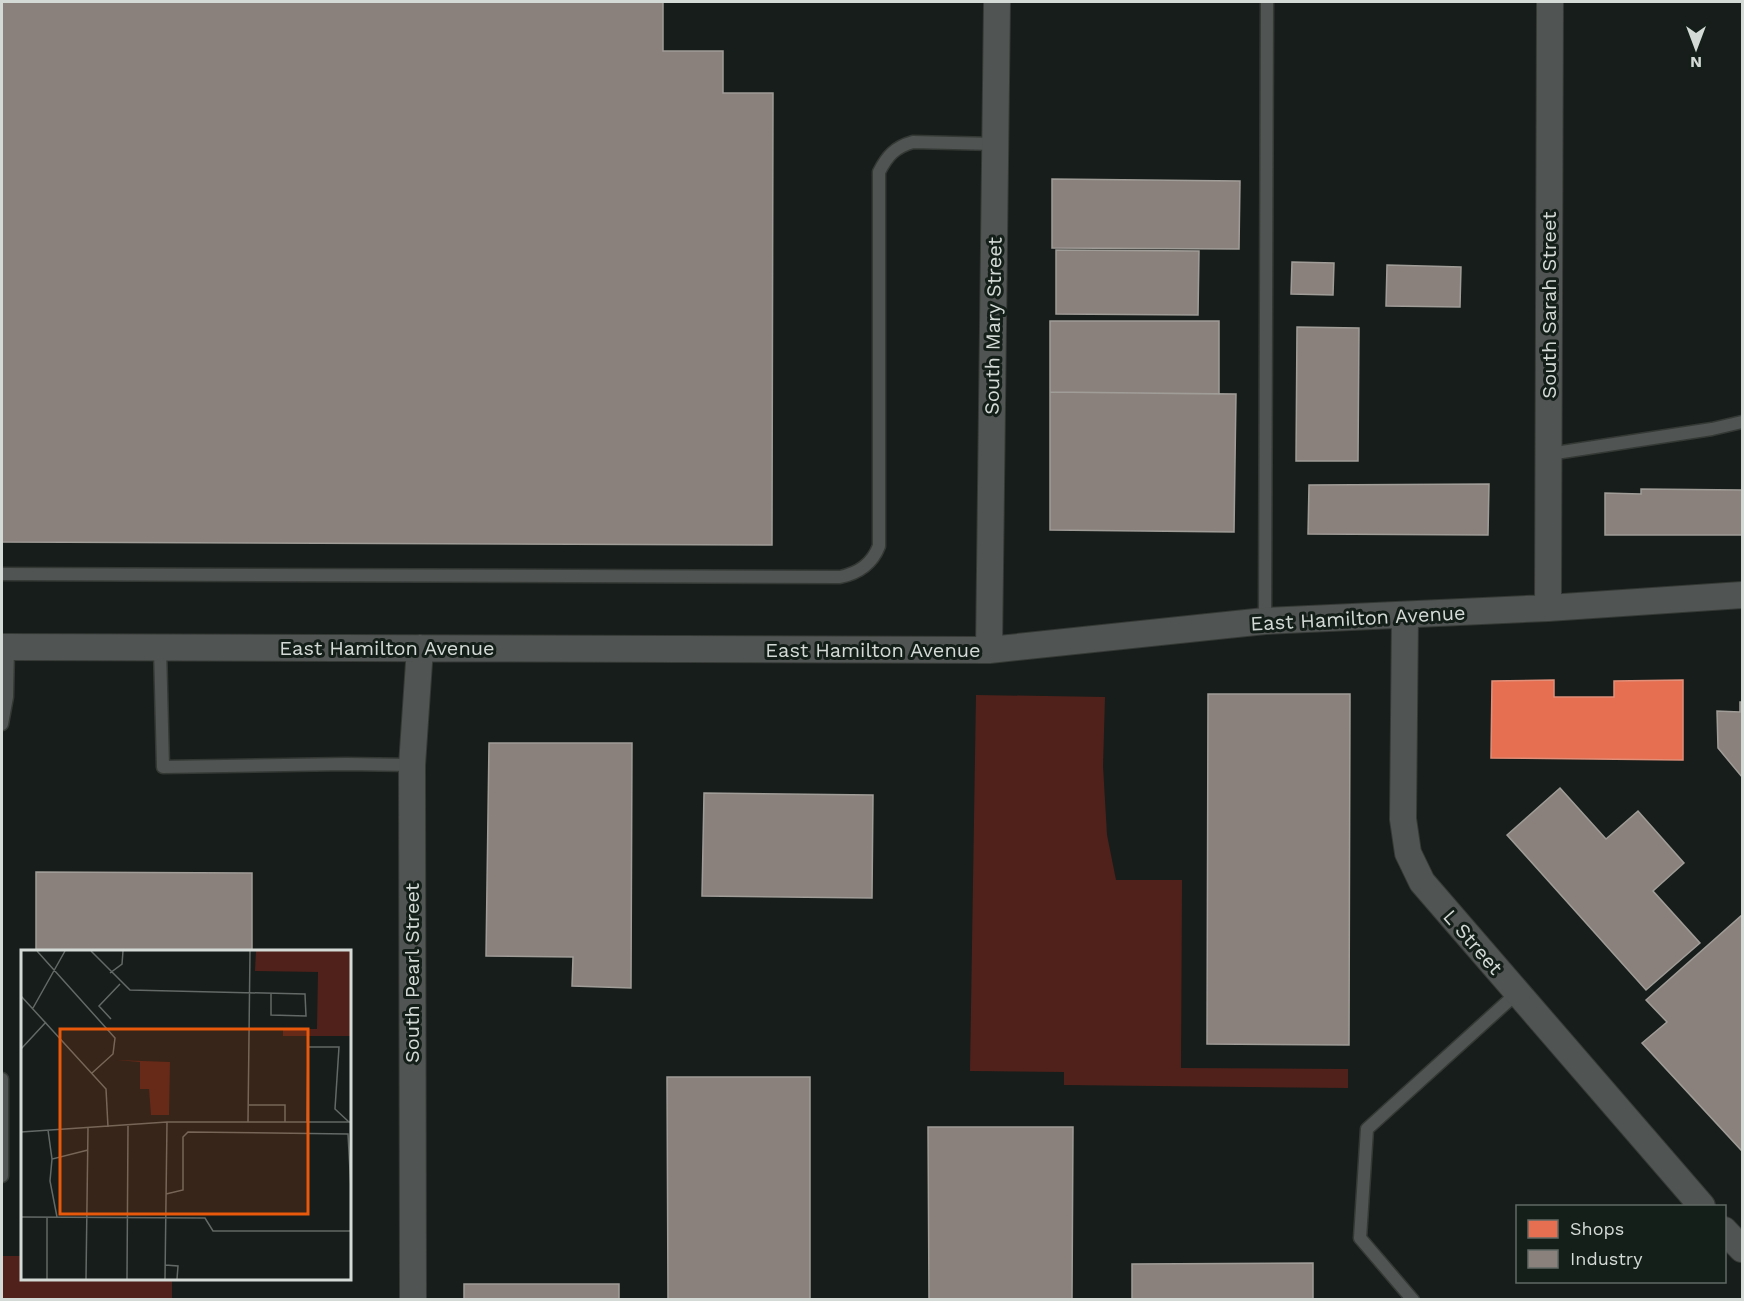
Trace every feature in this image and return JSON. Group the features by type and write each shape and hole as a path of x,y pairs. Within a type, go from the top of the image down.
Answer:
{"street":[{"name":"South Mary Street","path":"989,650 997,2"},
{"name":"South Sarah Street","path":"1548,608 1550,2"},
{"name":"East Hamilton Avenue","path":"5,647 989,650 1265,621 1548,608 1743,595"},
{"name":"L Street","path":"1405,615 1403,819 1408,853 1422,882 1701,1205"},
{"name":"South Pearl Street","path":"413,1299 412,765 420,648"},
{"path":"1726,1231 1743,1249"}],"lane":[{"path":"1265,621 1268,2"},
{"path":"2,573 828,577 852,574 874,557 879,546 879,172 892,152 902,145 913,142 995,144"},
{"path":"1549,454 1712,429 1743,422"},
{"path":"2,724 7,697 5,647"},
{"path":"160,648 163,767 412,765"},
{"path":"1413,1299 1360,1238 1368,1129 1517,993"},
{"path":"2,1079 2,1176"}],"shaded area":[{"path":"976,695 1105,697 1103,766 1107,835 1116,880 1182,880 1181,1068 1348,1069 1348,1088 1064,1085 1064,1072 970,1071"},
{"path":"2,1256 21,1256 21,1280 172,1280 172,1299 2,1298"}],"building: Shops":[{"path":"1554,680 1554,697 1614,697 1614,681 1683,680 1683,760 1491,758 1492,681"}],"building: Industry":[{"path":"2,2 663,2 663,51 723,51 723,93 773,93 772,545 2,542"},
{"path":"1052,179 1240,181 1239,249 1052,248"},
{"path":"1056,250 1199,251 1198,315 1056,314"},
{"path":"1292,262 1334,263 1333,295 1291,294"},
{"path":"1387,265 1461,267 1460,307 1386,306"},
{"path":"1050,321 1219,321 1219,394 1050,392"},
{"path":"1297,327 1359,328 1358,461 1296,461"},
{"path":"1050,392 1236,394 1234,532 1050,530"},
{"path":"1489,484 1488,535 1308,534 1309,485"},
{"path":"1641,489 1742,490 1742,535 1605,535 1605,493 1641,494"},
{"path":"1208,694 1350,694 1349,1045 1207,1044"},
{"path":"1740,702 1742,702 1742,777 1718,748 1717,711 1740,712"},
{"path":"489,743 632,743 631,988 572,986 573,957 486,956"},
{"path":"1560,788 1606,839 1638,811 1684,863 1653,891 1700,943 1646,990 1507,835"},
{"path":"704,793 873,795 872,898 702,896"},
{"path":"36,872 252,873 252,950 36,950"},
{"path":"1742,915 1742,1151 1642,1043 1667,1022 1646,1000"},
{"path":"667,1077 810,1077 810,1300 668,1300"},
{"path":"928,1127 1073,1127 1072,1300 929,1300"},
{"path":"1313,1263 1313,1300 1132,1300 1132,1264"},
{"path":"464,1284 619,1284 619,1300 464,1300"}]}
